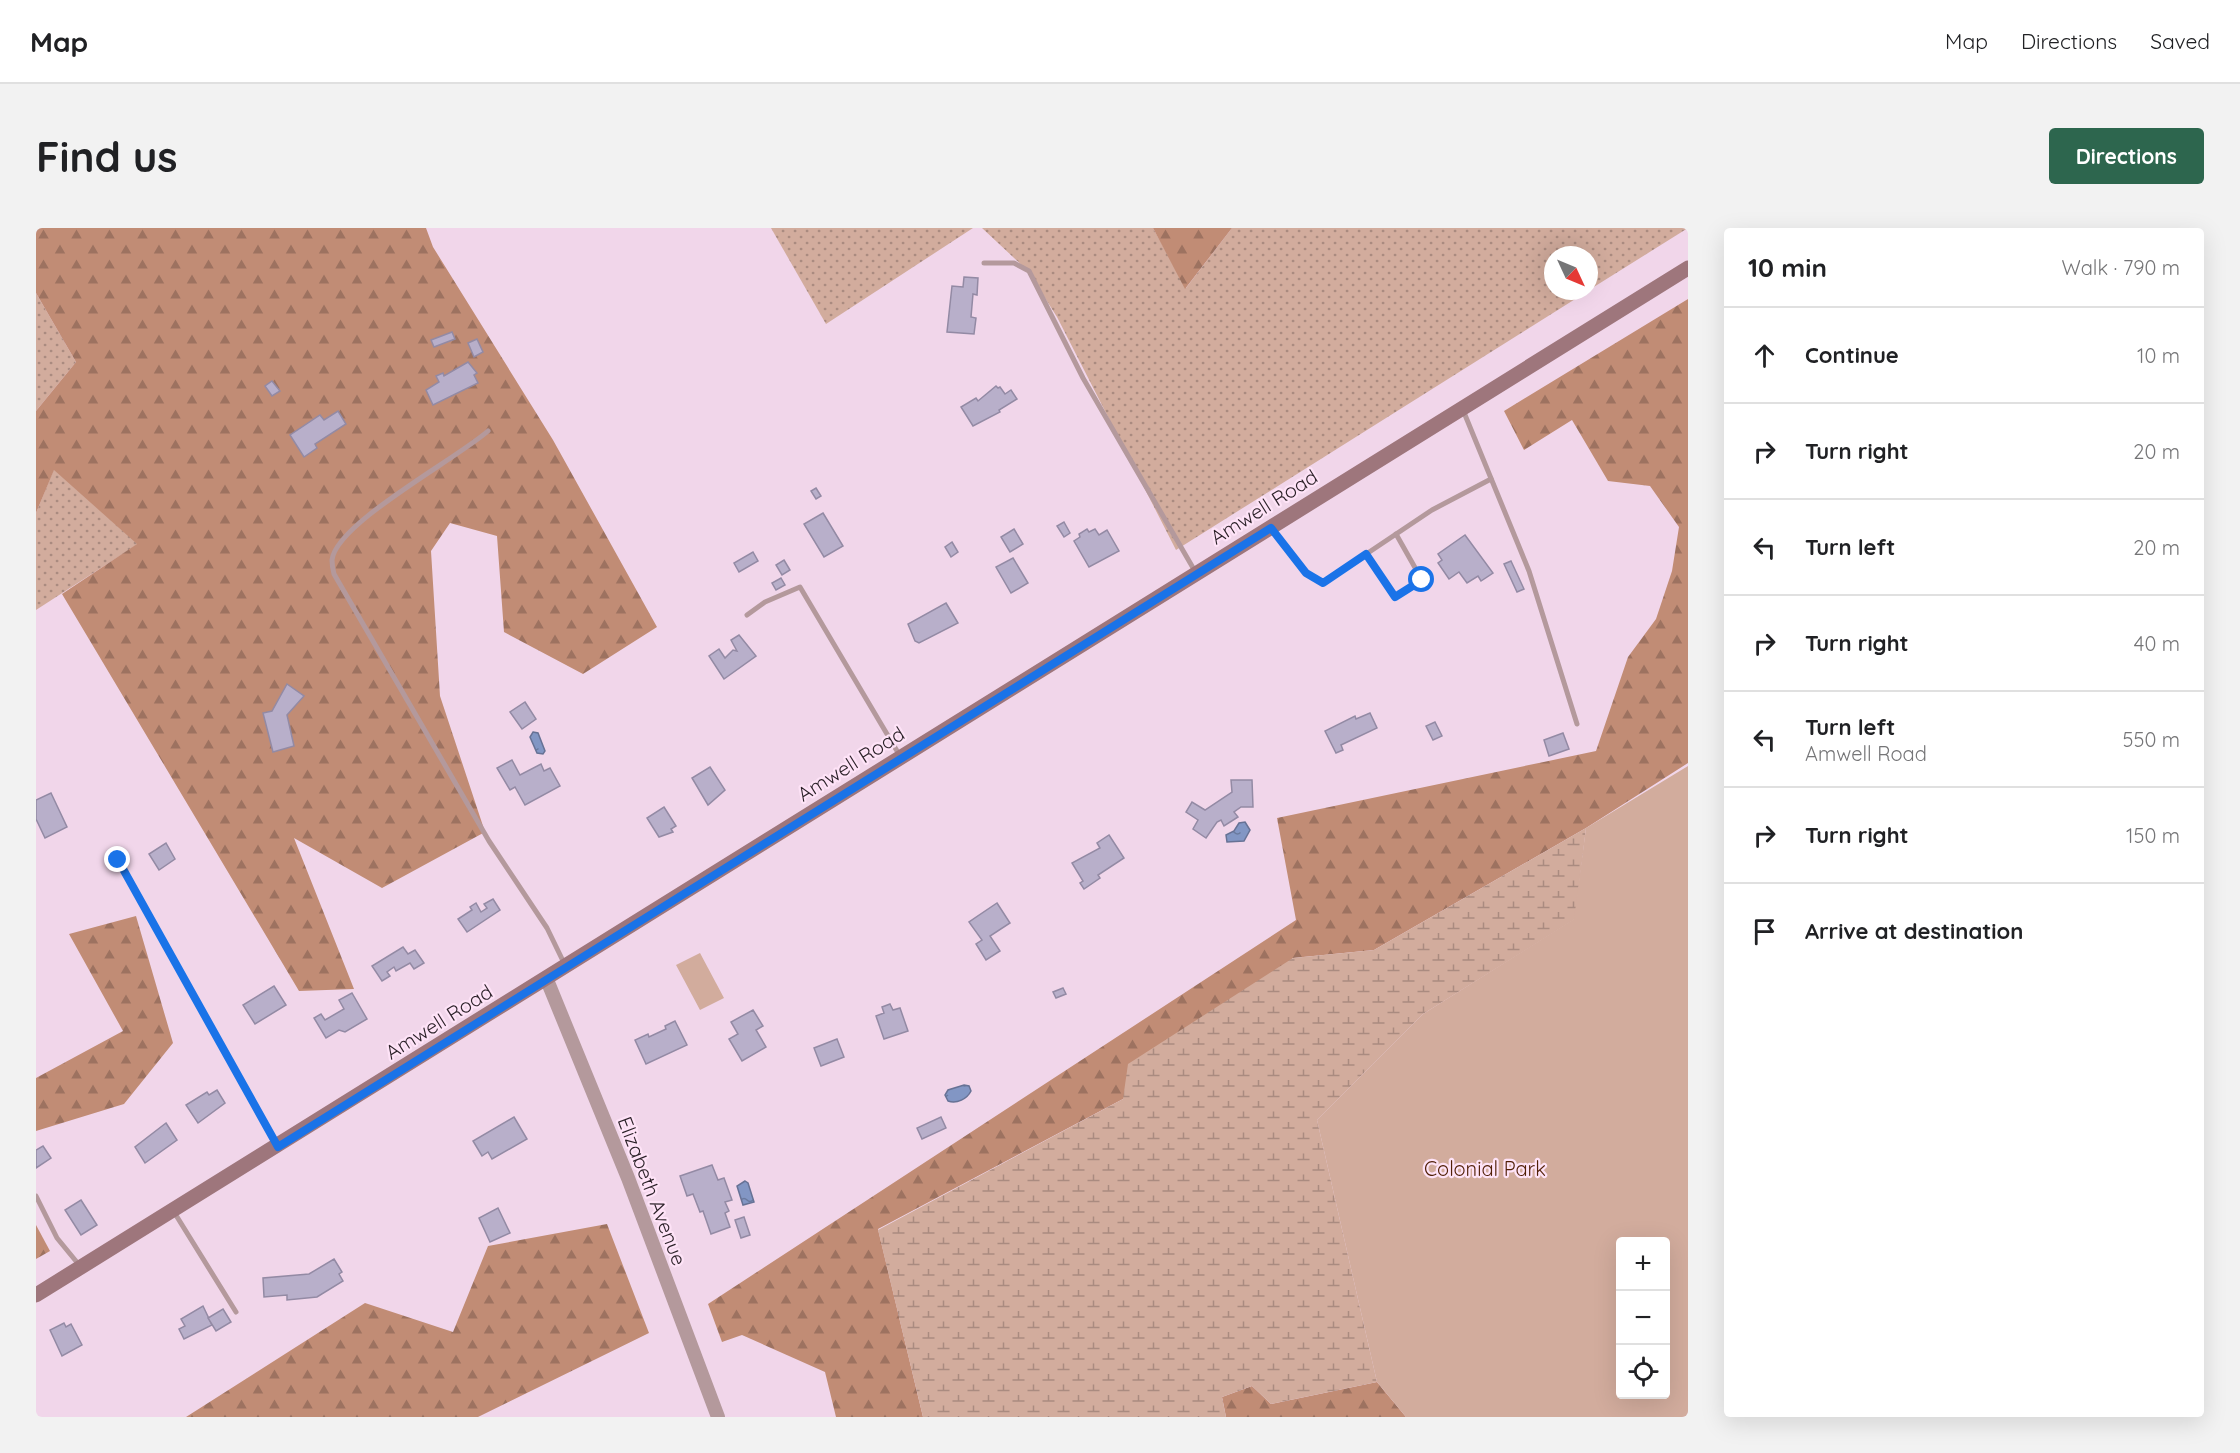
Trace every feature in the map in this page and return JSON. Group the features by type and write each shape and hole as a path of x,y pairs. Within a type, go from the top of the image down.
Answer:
{"main road":[{"name":"Amwell Road","path":"36,1295 547,980 1688,267"}],"street":[{"name":"Elizabeth Avenue","path":"547,980 628,1178 718,1417"}],"lane":[{"path":"984,263 1014,263 1029,271 1083,378 1197,574"},
{"path":"1462,409 1529,571 1577,724"},
{"path":"488,431 369,515 344,540 332,558 334,574 489,841 547,928 566,967"},
{"path":"1271,528 1306,573 1323,583 1432,510 1491,479"},
{"path":"1366,554 1395,597 1422,580 1396,534"},
{"path":"747,615 765,602 800,587 901,758"},
{"path":"118,860 278,1147"},
{"path":"36,1196 57,1238 81,1267"},
{"path":"174,1211 236,1312"}],"green space":[{"path":"36,228 426,228 433,247 553,440 657,627 583,674 504,632 497,536 450,523 431,551 440,696 485,832 382,888 294,838 354,989 299,991 62,594 137,544 54,470 36,513 36,411 76,362 36,293"},
{"path":"771,228 973,228 826,324"},
{"path":"982,228 1153,228 1186,288 1232,228 1688,228 1598,284 1598,246 1544,246 1544,300 1574,300 1176,550 1057,317 1028,271"},
{"path":"1153,228 1232,228 1185,289"},
{"path":"36,293 76,362 36,411"},
{"path":"1688,299 1688,763 1586,828 1374,950 1293,958 1123,1099 878,1229 923,1417 836,1417 825,1372 742,1335 722,1342 708,1304 1296,920 1277,818 1596,751 1628,657 1656,619 1672,571 1679,527 1650,486 1608,481 1572,420 1524,450 1504,411"},
{"path":"54,469 138,544 36,610 36,513"},
{"name":"Colonial Park","path":"1688,766 1688,1417 1406,1417 1377,1382 1317,1120 1423,1014 1574,919 1586,828"},
{"path":"1586,828 1575,919 1423,1014 1317,1120 1377,1382 1271,1404 1252,1386 1222,1397 1226,1417 923,1417 878,1230 1123,1099 1128,1064 1293,958 1374,950"},
{"path":"136,916 173,1043 124,1104 36,1131 36,1078 123,1031 69,934"},
{"path":"700,953 724,998 700,1010 676,965"},
{"path":"607,1224 649,1333 478,1417 186,1417 365,1303 453,1332 488,1246"},
{"path":"36,1225 50,1251 36,1259"},
{"path":"1377,1382 1406,1417 1226,1417 1222,1397 1252,1386 1271,1404"}],"water":[{"path":"533,732 538,733 545,751 543,754 537,753 530,737"},
{"path":"1245,822 1250,830 1244,841 1227,842 1226,835 1234,831 1239,823"},
{"path":"964,1085 969,1086 971,1091 967,1096 958,1101 948,1101 945,1095 948,1090"},
{"path":"745,1181 748,1183 754,1202 743,1205 737,1186"}],"building":[{"path":"964,277 978,278 977,295 973,294 971,317 976,318 974,334 947,332 952,286 963,287"},
{"path":"452,332 455,339 434,347 431,340"},
{"path":"477,339 483,352 474,357 468,343"},
{"path":"468,362 477,373 474,375 478,383 433,405 426,390 439,382 436,376 443,373 444,376"},
{"path":"272,381 280,391 272,396 265,386"},
{"path":"996,386 1000,387 1005,394 1011,390 1017,399 999,410 1000,412 973,426 961,407 976,398 978,401"},
{"path":"338,411 346,424 315,444 317,448 304,457 290,435 320,415 324,420"},
{"path":"816,488 821,496 816,499 811,491"},
{"path":"823,513 843,546 824,557 804,524"},
{"path":"1064,522 1070,533 1064,537 1057,526"},
{"path":"1014,529 1023,544 1010,552 1001,537"},
{"path":"1087,529 1089,532 1095,529 1099,535 1107,530 1119,551 1089,567 1074,541"},
{"path":"1465,535 1493,573 1481,581 1478,576 1467,583 1459,572 1449,579 1438,563 1442,560 1438,554"},
{"path":"952,542 958,552 951,557 945,547"},
{"path":"753,552 758,561 739,572 734,563"},
{"path":"1013,558 1028,583 1011,593 996,567"},
{"path":"784,560 790,570 782,575 776,565"},
{"path":"1511,561 1524,589 1517,592 1504,564"},
{"path":"781,578 785,585 776,590 772,583"},
{"path":"946,603 958,623 919,643 915,641 908,624"},
{"path":"739,635 756,656 724,679 709,656 719,649 725,658 733,650 737,651 731,640"},
{"path":"287,684 304,696 287,715 294,746 273,752 263,713 272,711"},
{"path":"525,702 536,719 522,729 510,712"},
{"path":"1370,713 1377,728 1341,745 1343,750 1336,753 1325,731 1355,716 1356,719"},
{"path":"1435,722 1442,736 1433,740 1426,726"},
{"path":"1563,733 1569,749 1549,756 1544,740"},
{"path":"512,760 520,775 541,764 544,771 550,768 560,786 525,805 515,787 510,790 497,768"},
{"path":"710,767 725,790 708,805 692,778"},
{"path":"1231,780 1252,780 1253,807 1241,807 1234,812 1238,817 1224,826 1221,820 1217,822 1206,838 1193,829 1198,820 1186,812 1192,802 1205,810 1232,792"},
{"path":"51,793 67,827 45,838 36,819 36,800"},
{"path":"664,807 676,826 671,829 673,832 659,837 647,818"},
{"path":"1109,835 1124,858 1098,875 1100,878 1084,889 1080,883 1083,881 1072,863 1100,848 1097,843"},
{"path":"166,843 175,859 159,870 149,854"},
{"path":"493,899 500,910 467,932 458,919 472,910 470,907 476,903 481,912 487,908 484,904"},
{"path":"997,903 1010,923 990,936 1000,951 986,960 976,944 982,940 969,922"},
{"path":"403,947 408,954 415,950 424,963 414,969 410,963 396,971 394,967 387,972 390,976 382,981 372,966"},
{"path":"274,986 286,1005 255,1024 243,1005"},
{"path":"1063,988 1066,994 1056,998 1053,992"},
{"path":"352,993 367,1019 345,1032 339,1030 326,1038 314,1018 321,1014 325,1020 344,1009 339,1000"},
{"path":"890,1004 893,1010 900,1008 908,1031 884,1039 876,1016 884,1013 882,1007"},
{"path":"753,1010 763,1026 756,1030 766,1047 742,1061 729,1039 738,1034 731,1022"},
{"path":"675,1021 687,1045 646,1064 635,1040 648,1034 649,1037 666,1029 665,1026"},
{"path":"837,1039 844,1057 821,1066 814,1048"},
{"path":"217,1090 225,1103 198,1123 186,1105 207,1092 209,1095"},
{"path":"514,1117 527,1139 492,1159 488,1152 482,1156 473,1141"},
{"path":"941,1117 946,1128 922,1139 917,1128"},
{"path":"166,1123 177,1140 145,1163 135,1147"},
{"path":"43,1146 51,1158 36,1168 36,1150"},
{"path":"712,1165 718,1180 724,1178 732,1200 725,1202 729,1211 725,1213 730,1227 711,1234 703,1211 700,1212 693,1194 687,1196 680,1176"},
{"path":"81,1200 97,1225 81,1235 65,1210"},
{"path":"498,1208 510,1233 490,1242 479,1218"},
{"path":"744,1217 750,1235 741,1238 735,1220"},
{"path":"334,1259 342,1272 339,1274 343,1281 317,1297 287,1300 287,1295 264,1297 263,1278 309,1274"},
{"path":"203,1306 212,1325 184,1339 179,1329 185,1326 181,1319"},
{"path":"223,1309 231,1322 216,1331 208,1318"},
{"path":"64,1323 66,1327 71,1324 82,1345 62,1356 50,1330"}],"route":[{"path":"118,860 278,1147 1271,528 1306,573 1323,583 1366,554 1395,597 1422,580"}]}
